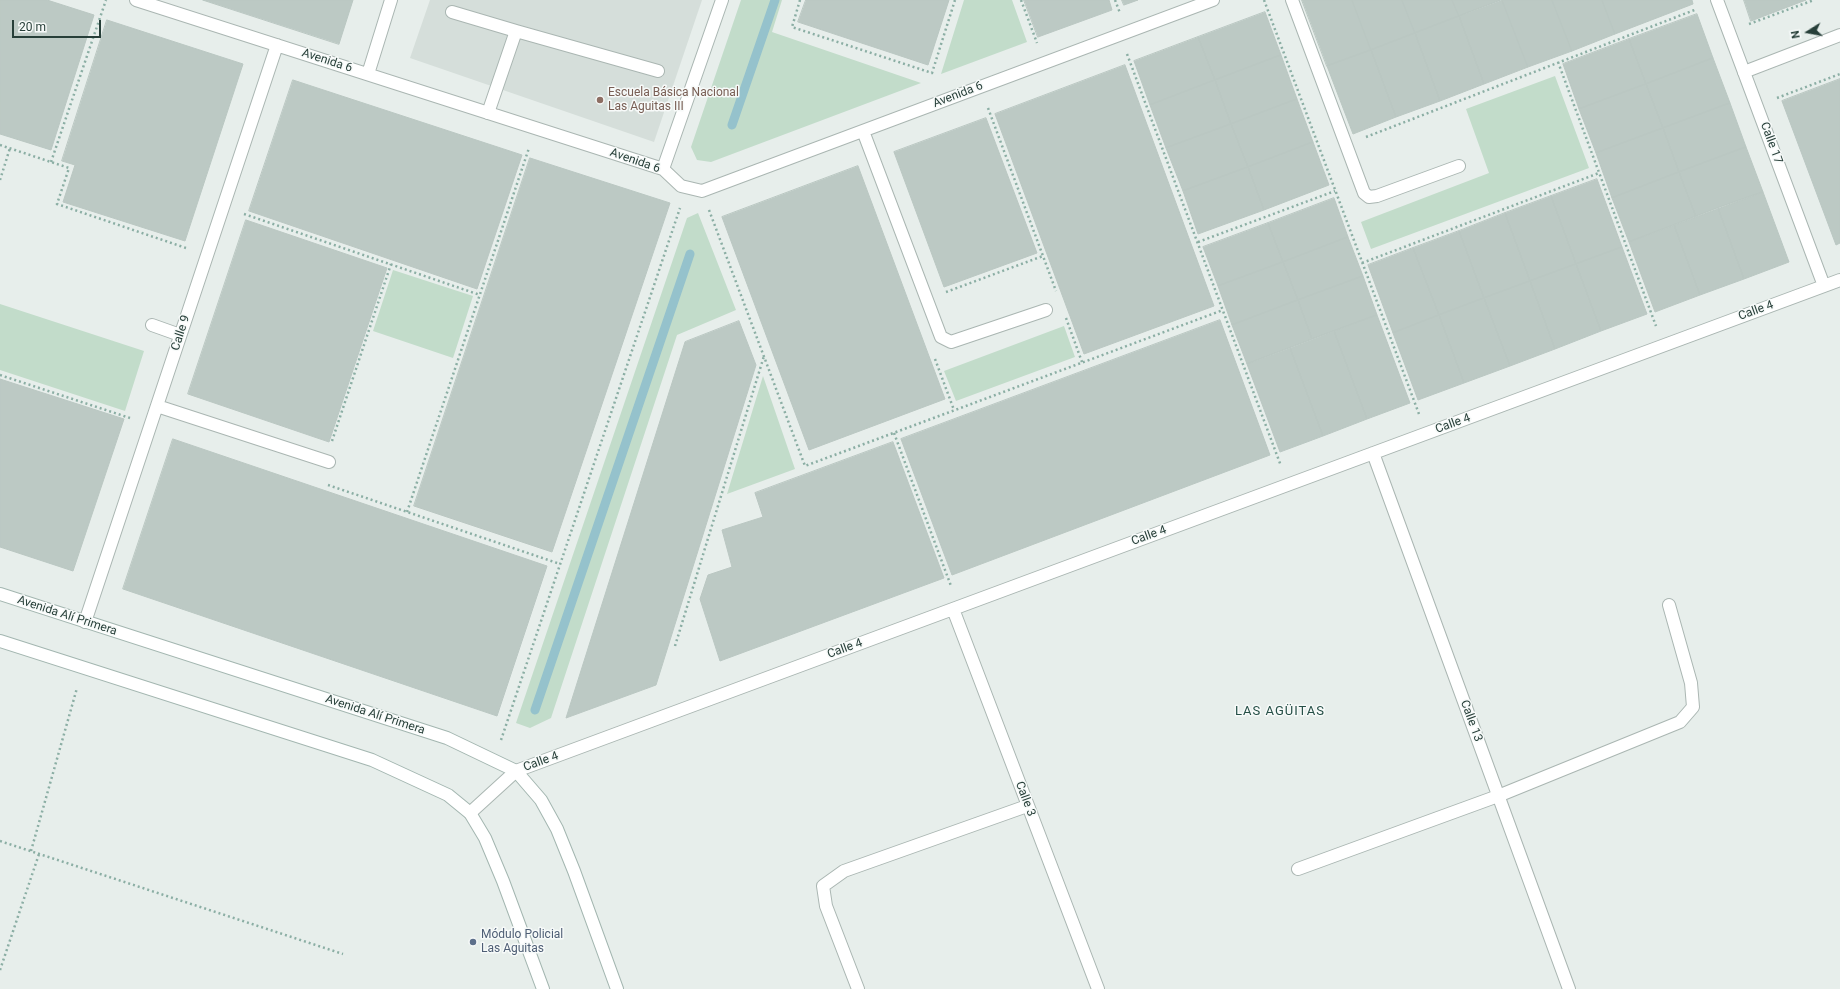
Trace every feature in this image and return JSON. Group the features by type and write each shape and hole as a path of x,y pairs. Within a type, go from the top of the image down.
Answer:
{"street":[{"name":"Avenida 6","path":"136,0 663,169 681,186 702,191 1213,0"},
{"path":"368,74 391,0"},
{"path":"663,169 722,0"},
{"path":"1292,0 1364,193 1369,197 1377,196 1459,166"},
{"name":"Calle 17","path":"1718,1 1824,286"},
{"path":"452,12 658,71"},
{"path":"488,113 516,31"},
{"path":"1744,72 1840,35"},
{"name":"Calle 9","path":"85,622 277,45"},
{"path":"863,131 940,337 951,342 1046,310"},
{"name":"Calle 4","path":"470,813 516,771 1840,280"},
{"path":"152,325 180,335"},
{"path":"157,406 328,461"},
{"name":"Calle 13","path":"1373,453 1568,989"},
{"name":"Avenida Alí Primera","path":"0,594 447,738 494,759 516,771 541,800 557,829 617,989"},
{"path":"1298,869 1498,796 1680,722 1693,707 1691,689 1669,605"},
{"name":"Calle 3","path":"956,608 1027,806 1098,989"},
{"path":"0,641 372,760 448,795 470,813 485,838 503,881 543,989"},
{"path":"858,989 826,906 823,886 844,872 1027,806"}],"path":[{"path":"51,162 106,0"},
{"path":"800,0 792,27 932,73 956,0"},
{"path":"1021,0 1045,63"},
{"path":"1264,0 1426,434"},
{"path":"1729,32 1814,0"},
{"path":"1345,145 1718,1"},
{"path":"1120,34 1288,485"},
{"path":"1558,62 1663,345"},
{"path":"1757,105 1840,74"},
{"path":"980,87 1059,298"},
{"path":"408,512 536,129"},
{"path":"0,144 69,168 57,204 207,256"},
{"path":"0,180 10,148"},
{"path":"1362,263 1599,173"},
{"path":"494,759 687,188"},
{"path":"702,191 805,466 1223,310"},
{"path":"1198,242 1335,191"},
{"path":"223,207 480,295"},
{"path":"926,299 1043,256"},
{"path":"328,461 391,264"},
{"path":"1064,312 1082,362"},
{"path":"675,646 764,356"},
{"path":"0,375 151,425"},
{"path":"894,433 956,608"},
{"path":"324,484 560,564"},
{"path":"31,851 83,667"},
{"path":"0,841 343,954"},
{"path":"0,970 39,854"}],"shaded area":[{"name":"Escuela Básica Nacional Las Aguitas III","path":"430,0 702,0 654,142 410,58"}],"green space":[{"path":"741,0 782,0 772,32 921,83 711,162 697,160 691,147"},
{"path":"964,0 1012,0 1027,42 941,74"},
{"path":"1555,76 1589,168 1371,249 1361,222 1489,173 1466,109"},
{"path":"698,213 736,310 677,335 551,718 530,728 516,723 687,218"},
{"path":"393,270 473,296 453,358 373,331"},
{"path":"0,304 144,351 125,411 0,370"},
{"path":"1064,326 1075,357 956,401 944,371"},
{"path":"763,376 795,469 727,494"}],"building":[{"path":"0,0 47,0 94,15 51,150 0,134"},
{"path":"203,0 353,0 339,44"},
{"path":"806,0 949,0 928,65 798,22"},
{"path":"1024,0 1109,0 1112,10 1038,37"},
{"path":"1122,0 1138,0 1124,5"},
{"path":"1302,0 1352,0 1371,50 1327,66"},
{"path":"1352,0 1402,0 1415,33 1371,50"},
{"path":"1402,0 1452,0 1459,16 1415,33"},
{"path":"1452,0 1500,0 1459,16"},
{"path":"1502,0 1552,0 1572,51 1528,67"},
{"path":"1502,0 1528,67 1484,84 1459,16"},
{"path":"1552,0 1602,0 1615,34 1572,51"},
{"path":"1602,0 1692,0 1693,4 1615,34"},
{"path":"1744,0 1806,0 1751,21"},
{"path":"1265,12 1281,55 1215,80 1198,37"},
{"path":"1697,14 1713,58 1646,84 1629,39"},
{"path":"1459,16 1484,84 1440,101 1415,33"},
{"path":"107,20 243,64 185,241 63,202 75,165 62,161"},
{"path":"1415,33 1440,101 1396,117 1371,50"},
{"path":"1198,37 1215,80 1150,105 1134,61"},
{"path":"1629,39 1646,84 1579,109 1563,64"},
{"path":"1371,50 1396,117 1353,134 1327,66"},
{"path":"1281,55 1297,99 1231,124 1215,80"},
{"path":"1713,58 1730,103 1663,128 1646,84"},
{"path":"1125,65 1214,306 1084,354 995,114"},
{"path":"1840,79 1840,243 1836,245 1782,101"},
{"path":"293,80 522,155 477,289 249,211"},
{"path":"1215,80 1231,124 1166,148 1150,105"},
{"path":"1646,84 1663,128 1596,153 1579,109"},
{"path":"1297,99 1313,142 1248,167 1231,124"},
{"path":"1730,103 1746,147 1679,172 1663,128"},
{"path":"986,118 1037,253 944,287 894,152"},
{"path":"1231,124 1248,167 1183,191 1166,148"},
{"path":"1663,128 1679,172 1612,198 1596,153"},
{"path":"1313,142 1329,185 1264,210 1248,167"},
{"path":"1746,147 1763,192 1696,217 1679,172"},
{"path":"530,158 670,203 552,552 414,506"},
{"path":"858,166 945,399 809,450 722,217"},
{"path":"1248,167 1264,210 1198,234 1183,191"},
{"path":"1679,172 1696,217 1629,242 1612,198"},
{"path":"1597,179 1622,247 1576,264 1551,196"},
{"path":"1763,192 1789,262 1744,279 1718,208"},
{"path":"1551,196 1576,264 1530,281 1505,213"},
{"path":"1334,198 1348,237 1283,262 1268,223"},
{"path":"1718,208 1744,279 1700,295 1674,225"},
{"path":"1505,213 1530,281 1484,298 1459,231"},
{"path":"246,220 387,268 329,442 188,394"},
{"path":"1268,223 1283,262 1218,286 1203,247"},
{"path":"1674,225 1700,295 1655,312 1629,242"},
{"path":"1459,231 1484,298 1439,315 1413,248"},
{"path":"1348,237 1363,276 1298,300 1283,262"},
{"path":"1622,247 1647,314 1601,331 1576,264"},
{"path":"1413,248 1439,315 1393,333 1368,265"},
{"path":"1283,262 1298,300 1232,325 1218,286"},
{"path":"1576,264 1601,331 1555,349 1530,281"},
{"path":"1363,276 1377,315 1312,339 1298,300"},
{"path":"1530,281 1555,349 1510,366 1484,298"},
{"path":"1484,298 1510,366 1464,383 1439,315"},
{"path":"1298,300 1312,339 1247,364 1232,325"},
{"path":"1377,315 1410,403 1367,419 1334,331"},
{"path":"1439,315 1464,383 1418,400 1393,333"},
{"path":"1220,320 1270,455 952,575 901,439"},
{"path":"739,321 756,365 656,685 566,718 685,342"},
{"path":"1334,331 1367,419 1323,436 1290,348"},
{"path":"1290,348 1323,436 1280,452 1247,364"},
{"path":"0,379 124,419 73,571 0,547"},
{"path":"173,439 547,566 497,716 123,589"},
{"path":"893,442 944,578 720,661 700,599 708,575 732,567 722,530 763,517 755,493"}],"waterway":[{"path":"732,125 775,0"},
{"path":"535,710 690,254"}],"place":[{"name":"Escuela Básica Nacional Las Aguitas III","path":"600,100"},
{"name":"Módulo Policial Las Aguitas","path":"473,942"}],"district":[{"name":"LAS AGÜITAS","path":"1280,712"}]}
